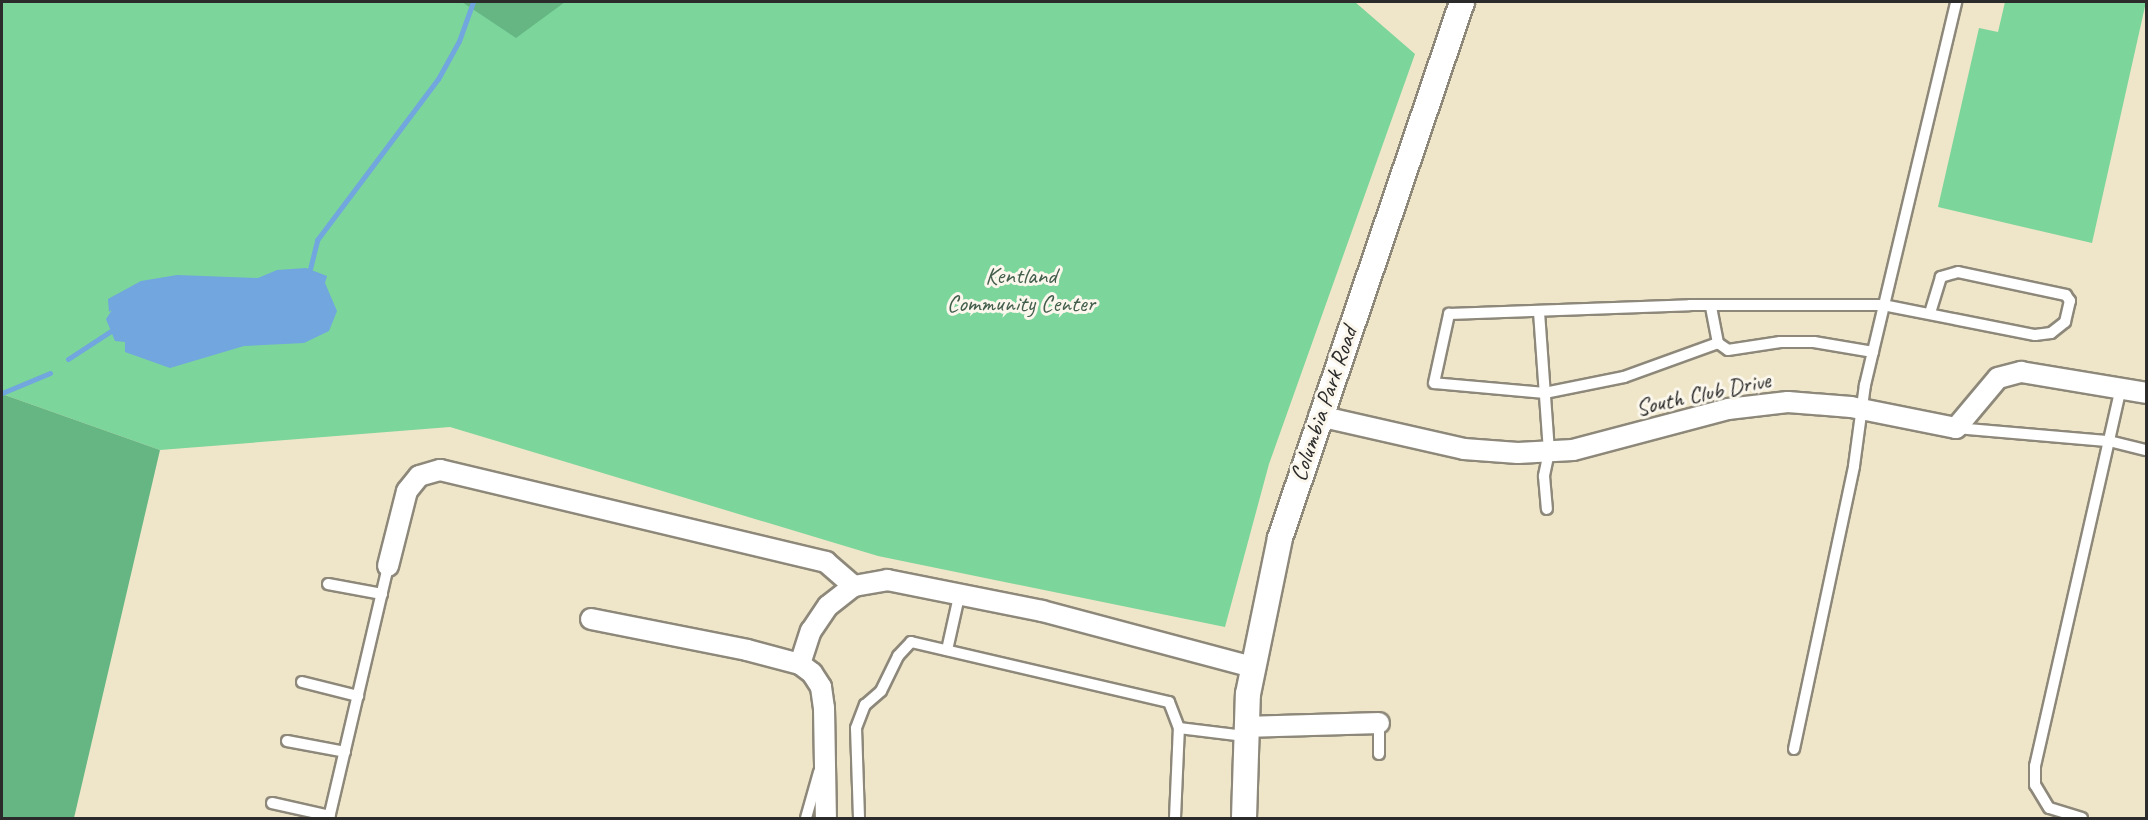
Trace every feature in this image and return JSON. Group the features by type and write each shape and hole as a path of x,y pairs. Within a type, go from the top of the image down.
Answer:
{"street":[{"name":"Columbia Park Road","path":"1244,819 1245,732 1252,667 1280,538 1319,416 1462,2"},
{"path":"1956,428 1984,391 2009,374 2045,374 2146,393"},
{"name":"South Club Drive","path":"1319,416 1464,449 1549,452 1573,450 1689,419 1769,403 1863,409 1956,428"},
{"path":"388,566 407,491 419,476 440,470 826,562 854,586"},
{"path":"800,664 811,631 828,606 854,586 887,580 960,592 1252,667"},
{"path":"591,619 800,664 821,687 826,819"},
{"path":"1245,732 1379,723"}],"lane":[{"path":"1794,749 1883,305 1956,2"},
{"path":"1718,343 1624,377 1545,393 1434,383 1449,314 1883,305 2036,335 2051,333 2065,322 2070,302 2066,295 1958,272 1941,277 1930,313"},
{"path":"1712,307 1718,343 1728,350 1803,342 1873,352"},
{"path":"1539,312 1549,452 1544,477 1547,508"},
{"path":"2082,819 2049,808 2041,798 2034,775 2044,718 2121,388"},
{"path":"1956,428 2109,441 2146,450"},
{"path":"272,803 330,817 388,566"},
{"path":"328,584 382,594"},
{"path":"947,650 960,592"},
{"path":"859,819 856,728 865,705 881,691 898,656 911,642 1169,702 1179,728 1175,819"},
{"path":"302,682 358,696"},
{"path":"1379,723 1379,754"},
{"path":"1179,728 1245,732"},
{"path":"287,741 345,752"},
{"path":"806,819 825,748"}],"green space":[{"name":"Kentland Community Center","path":"2,2 1355,2 1415,54 1269,464 1225,627 878,556 450,427 160,450 2,394"},
{"path":"462,2 565,2 516,38"},
{"path":"2005,2 2146,2 2092,243 1938,207 1979,28 1998,32"},
{"path":"2,394 160,450 74,818 2,818"}],"water":[{"path":"306,268 327,276 325,283 337,311 329,331 304,343 244,346 170,368 125,352 125,342 115,341 106,319 112,310 109,312 108,299 141,281 177,275 258,278 277,270"}],"waterway":[{"path":"310,269 317,240 438,79 459,41 473,2"},
{"path":"68,359 111,331"},
{"path":"2,393 50,373"}]}
